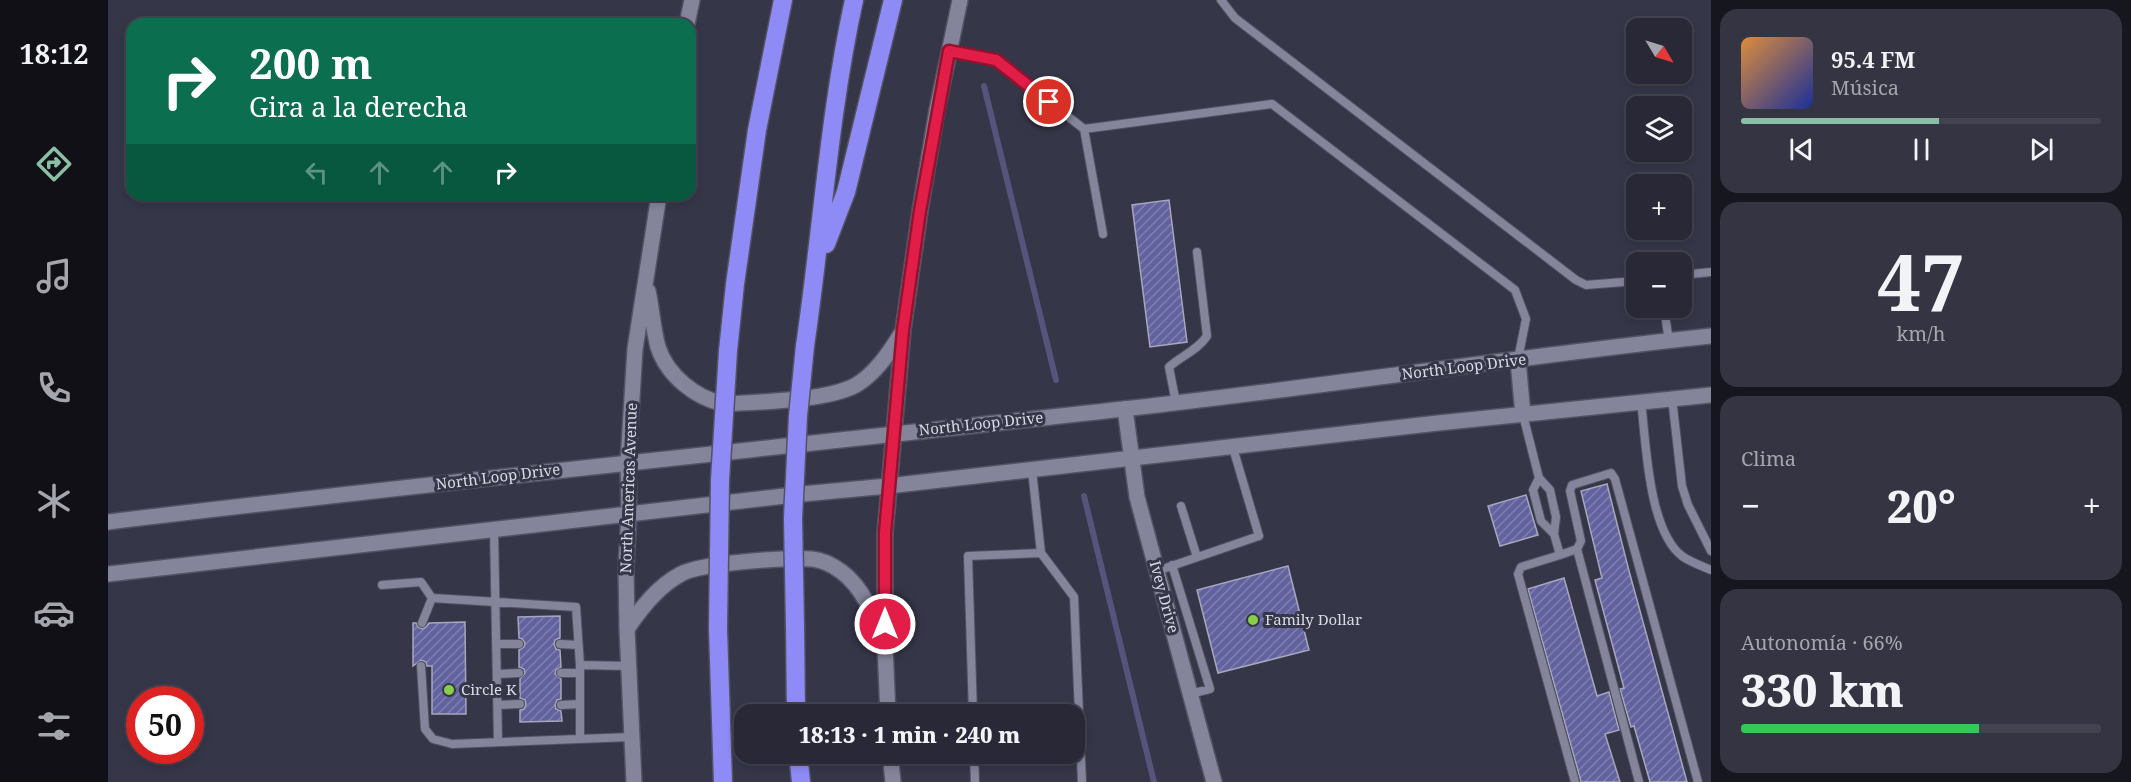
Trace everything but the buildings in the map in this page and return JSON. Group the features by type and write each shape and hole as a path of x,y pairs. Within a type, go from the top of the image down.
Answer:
{"highway":[{"path":"723,782 718,629 720,480 728,351 757,130 783,0"},
{"path":"796,704 793,518 798,416 835,105 854,0"},
{"path":"816,268 846,192 893,0"},
{"path":"799,764 801,782"}],"main road":[{"path":"688,18 692,0"},
{"path":"888,704 885,533 903,330 921,200 960,0"},
{"name":"North Americas Avenue","path":"634,782 627,629 628,462 635,349 657,201"},
{"path":"646,279 656,339 667,366 692,390 712,401 724,404 804,398 857,385 881,363 903,330"},
{"name":"North Loop Drive","path":"108,522 628,462 758,450 1125,409 1711,336"},
{"path":"1518,360 1523,415"},
{"path":"108,574 802,494 1711,395"},
{"name":"Ivey Drive","path":"1125,409 1137,497 1214,782"},
{"path":"627,629 641,609 664,585 682,573 703,567 814,559 840,571 851,580 867,602 885,646"},
{"path":"891,764 893,782"}],"lane":[{"path":"1221,0 1234,18 1576,280 1586,285 1626,282"},
{"path":"949,51 996,60 1084,129 1103,234"},
{"path":"1084,129 1272,104 1515,290 1526,319 1518,360"},
{"path":"1176,403 1169,367 1180,357 1201,345 1207,336 1197,252"},
{"path":"1692,274 1711,272"},
{"path":"1666,318 1669,341"},
{"path":"1672,398 1682,486 1688,505 1711,551"},
{"path":"1641,401 1648,469 1656,512 1667,535 1681,555 1711,570"},
{"path":"1523,415 1539,478 1550,490 1556,517 1554,534 1560,555"},
{"path":"1157,571 1259,536 1233,448"},
{"path":"1032,470 1041,553 1074,597 1082,782"},
{"path":"1639,782 1578,549 1581,541 1570,491 1572,485 1611,473 1615,478 1698,782"},
{"path":"1539,478 1533,490 1541,521 1554,534"},
{"path":"1181,506 1197,557"},
{"path":"494,529 498,742"},
{"path":"1575,782 1518,574 1521,567 1578,549"},
{"path":"973,704 968,556 1041,553"},
{"path":"1172,565 1210,689 1190,694"},
{"path":"382,585 421,582 432,598"},
{"path":"432,598 576,607 580,669 580,739"},
{"path":"422,623 432,598"},
{"path":"496,645 519,644"},
{"path":"560,644 578,645"},
{"path":"421,666 425,729 433,739 452,744 631,737"},
{"path":"561,673 580,669 628,666"},
{"path":"497,674 519,673"},
{"path":"498,705 520,704"},
{"path":"561,705 580,704"},
{"path":"974,764 975,782"}],"waterway":[{"path":"984,86 1056,380"},
{"path":"1084,496 1154,782"}],"place":[{"name":"Family Dollar","path":"1253,620"},
{"name":"Circle K","path":"449,690"}],"route":[{"path":"885,624 885,533 903,330 920,211 949,51 996,60 1049,102"}]}
